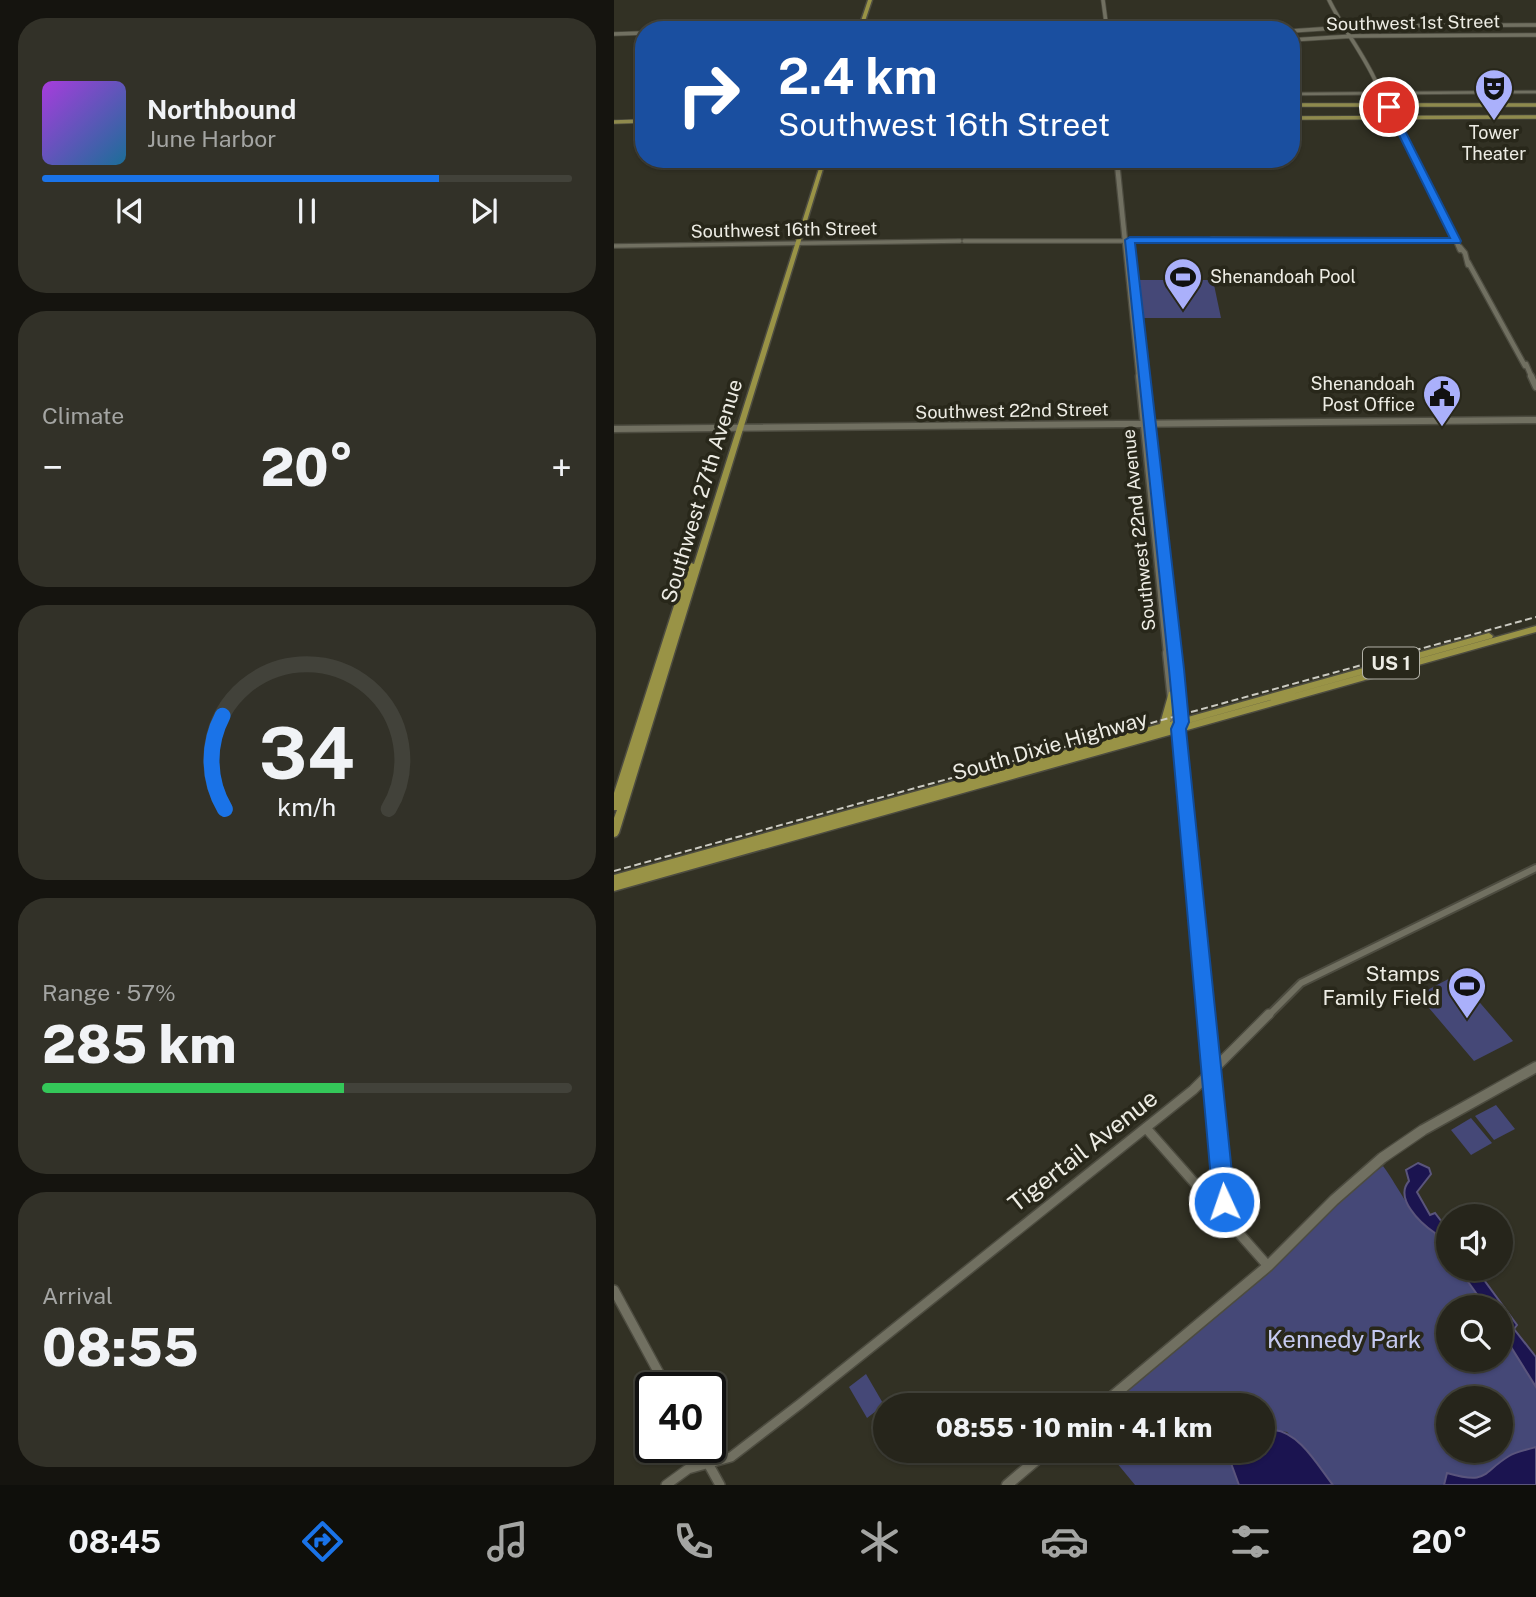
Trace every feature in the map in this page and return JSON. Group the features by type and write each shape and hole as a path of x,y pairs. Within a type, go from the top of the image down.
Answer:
{"highway":[{"path":"865,21 873,1"},
{"name":"Southwest 27th Avenue","path":"614,833 630,769 819,168"},
{"name":"Southwest 27th Avenue","path":"614,807 638,755 693,569"},
{"name":"South Dixie Highway","path":"1423,658 1536,623"},
{"name":"South Dixie Highway","path":"614,879 904,803 1178,725 1536,629"},
{"path":"1164,726 1172,694"},
{"name":"South Dixie Highway","path":"904,803 936,790 1164,726 1178,725"},
{"path":"614,887 885,811 888,807 904,803"},
{"path":"676,870 690,858"},
{"path":"614,874 630,875"}],"main road":[{"path":"1103,0 1104,21"},
{"path":"1331,0 1519,360 1536,387"},
{"path":"1300,30 1346,26 1536,25"},
{"path":"616,34 635,34"},
{"name":"Southwest 1st Street","path":"1300,39 1536,35"},
{"path":"1300,106 1536,105"},
{"path":"1300,118 1536,117"},
{"path":"614,122 635,121"},
{"name":"Southwest 22nd Avenue","path":"1120,168 1178,725"},
{"name":"Southwest 22nd Street","path":"614,427 1536,418"},
{"name":"Southwest 22nd Avenue","path":"1155,500 1172,694 1178,725"},
{"path":"1116,1393 1268,1266 1334,1200 1391,1152 1442,1118 1536,1067"},
{"path":"1007,1485 1033,1463"}],"street":[{"path":"1300,94 1536,92"},
{"name":"Southwest 16th Street","path":"614,246 1127,240 1456,241"},
{"name":"Southwest 22nd Avenue","path":"1178,725 1224,1192 1221,1214"},
{"name":"Tigertail Avenue","path":"726,1459 740,1451 1200,1084 1304,981 1536,868"},
{"path":"1211,1051 1226,1057"},
{"path":"1200,1084 1215,1090"},
{"path":"1146,1128 1268,1266"},
{"path":"614,1290 658,1372"},
{"path":"708,1463 720,1485"},
{"name":"Tigertail Avenue","path":"666,1485 688,1469 708,1463"}],"green space":[{"path":"1138,280 1213,280 1221,318 1142,318"},
{"name":"Stamps Family Field","path":"1456,975 1513,1041 1474,1061 1418,995"},
{"path":"1496,1105 1515,1129 1494,1140 1475,1116"},
{"path":"1471,1118 1492,1143 1471,1155 1451,1130"},
{"name":"Kennedy Park","path":"1383,1166 1412,1211 1435,1233 1436,1281 1468,1281 1477,1295 1436,1295 1436,1372 1513,1372 1513,1350 1536,1387 1536,1447 1513,1457 1513,1386 1436,1386 1436,1463 1500,1463 1492,1474 1477,1482 1464,1482 1447,1474 1444,1485 1333,1485 1287,1432 1275,1430 1275,1393 1125,1393 1313,1228 1360,1183"},
{"path":"866,1374 877,1393 873,1393 873,1413 867,1418 849,1387"},
{"path":"1117,1463 1231,1463 1239,1485 1135,1485"}],"shaded area":[{"path":"1418,1163 1429,1168 1431,1174 1417,1192 1430,1215 1436,1214 1436,1241 1435,1233 1416,1217 1407,1202 1405,1188 1409,1181 1406,1170"},
{"path":"1468,1281 1485,1281 1495,1295 1477,1295"},
{"path":"1513,1320 1517,1325 1514,1329 1536,1357 1536,1387 1513,1350"},
{"path":"1275,1430 1300,1443 1333,1485 1239,1485 1231,1463 1275,1463"},
{"path":"1536,1447 1536,1485 1444,1485 1447,1473 1478,1477 1499,1463 1513,1463 1513,1454"}],"railway":[{"path":"614,871 1536,617"}],"place":[{"name":"Tower Theater","path":"1494,122"},
{"name":"Shenandoah Pool","path":"1183,311"},
{"name":"Shenandoah Post Office","path":"1442,428"},
{"name":"Stamps Family Field","path":"1467,1020"}],"route":[{"path":"1224,1202 1179,729 1181,722 1176,669 1130,240 1456,241 1458,239 1445,219 1405,134 1389,107"}]}
